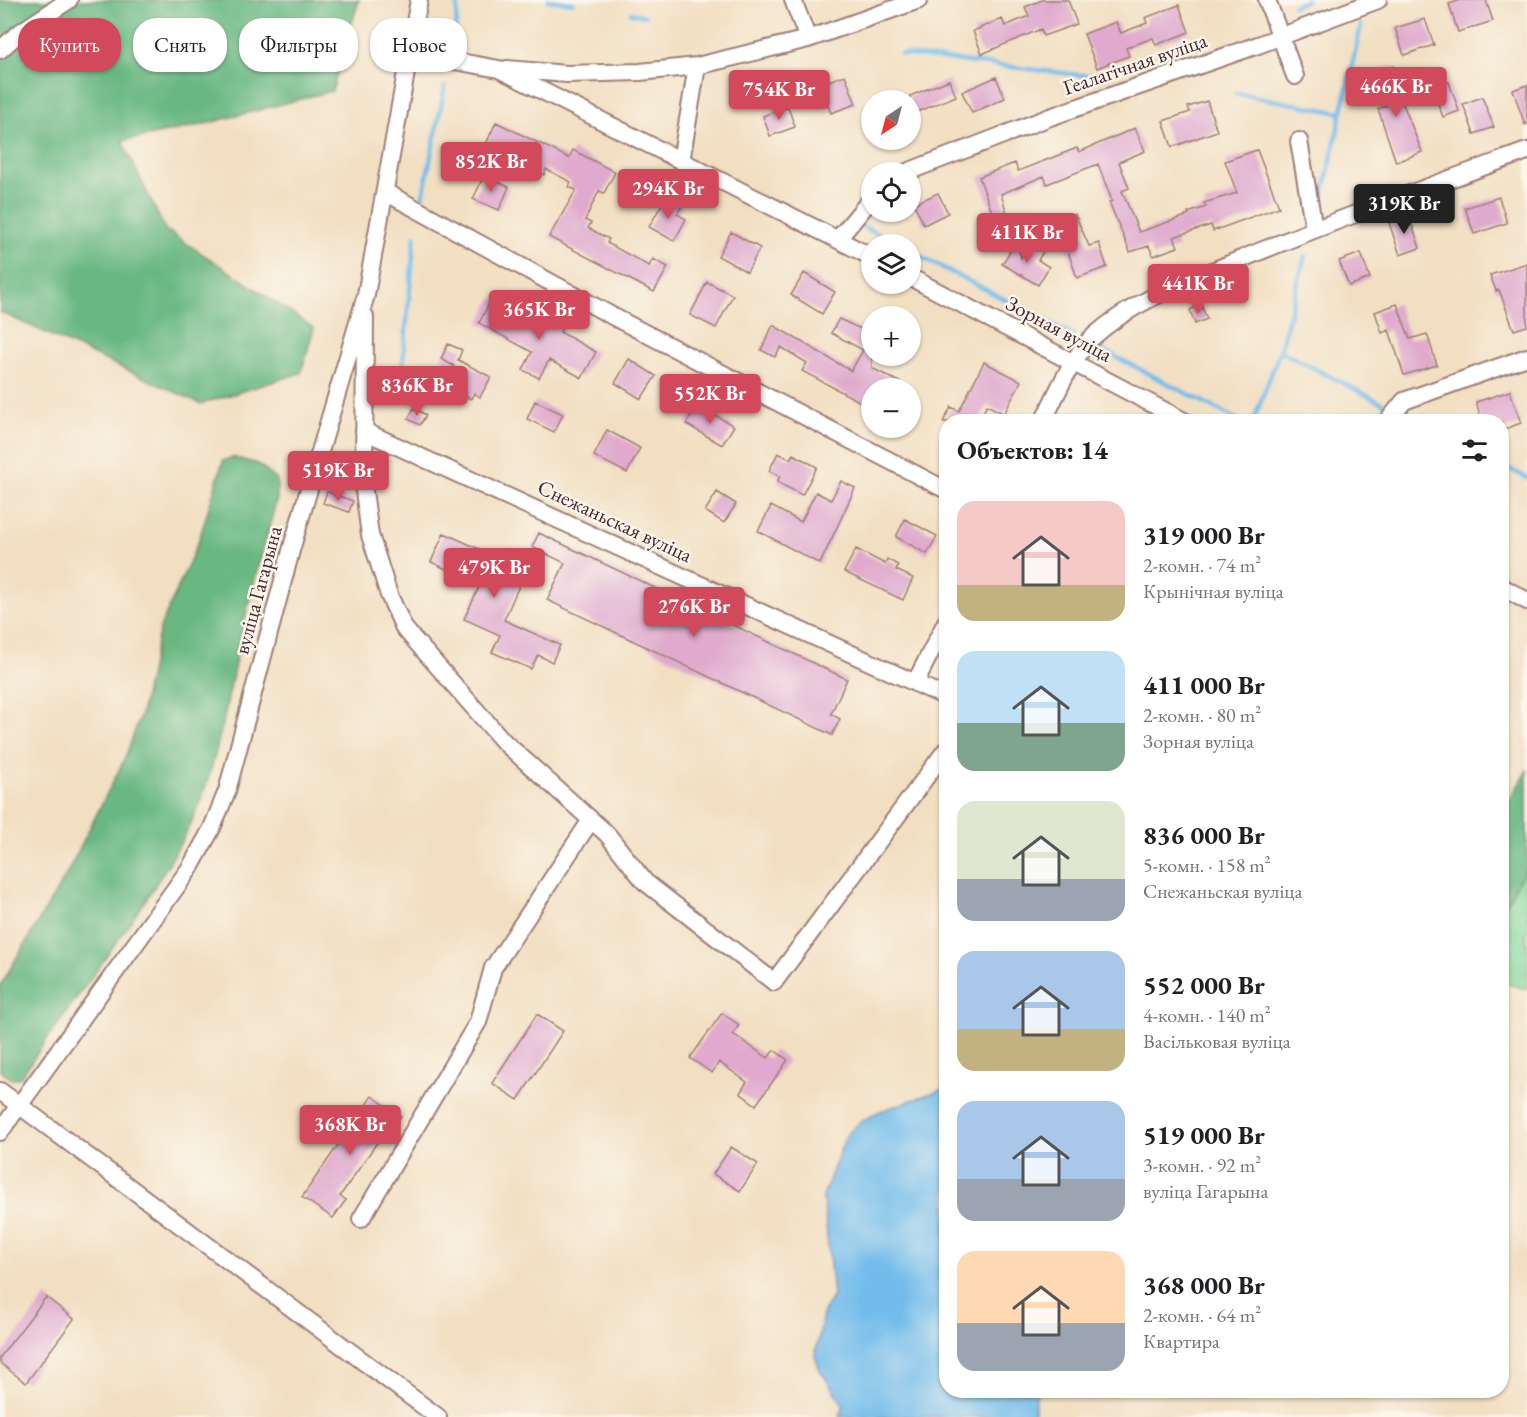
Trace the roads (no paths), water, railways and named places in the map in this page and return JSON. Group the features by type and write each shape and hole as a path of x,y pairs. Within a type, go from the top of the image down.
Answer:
{"street":[{"path":"0,50 19,33 69,0"},
{"name":"вуліца Гагарына","path":"416,18 419,0"},
{"path":"793,0 808,39"},
{"path":"467,63 499,69 567,74 640,72 697,66 808,39 919,0"},
{"path":"1267,0 1295,76"},
{"name":"Геалагічная вуліца","path":"921,167 1050,117 1378,0"},
{"path":"681,161 697,66"},
{"path":"499,69 861,251"},
{"name":"вуліца Гагарына","path":"0,1132 190,868 212,828 239,751 292,547 366,295 407,72"},
{"path":"1299,141 1314,229"},
{"path":"1047,414 1061,382 1091,338 1116,318 1153,297 1314,229 1527,152"},
{"path":"385,192 624,322 939,486"},
{"path":"838,239 861,211"},
{"name":"Зорная вуліца","path":"921,283 1171,414"},
{"path":"366,295 363,491 370,536 389,595 404,628 504,742 607,834 645,882 774,982 939,759"},
{"path":"1393,414 1404,401 1527,357"},
{"name":"Снежаньская вуліца","path":"364,431 939,693"},
{"path":"1509,591 1527,601"},
{"path":"915,682 939,636"},
{"path":"361,1219 478,1022 493,968 591,820"},
{"path":"0,1091 438,1417"}],"water":[{"path":"939,1090 939,1398 1036,1398 1033,1417 839,1417 844,1406 820,1370 815,1356 824,1310 833,1296 823,1196 846,1136 860,1122 878,1112"}],"waterway":[{"path":"456,18 458,0"},
{"path":"548,0 573,3"},
{"path":"1293,6 1307,0"},
{"path":"631,13 645,16"},
{"path":"1320,209 1361,25"},
{"path":"901,54 1097,77"},
{"path":"423,196 445,87"},
{"path":"1236,93 1341,113"},
{"path":"860,225 878,234"},
{"path":"400,394 415,235"},
{"path":"1256,414 1280,351 1305,256"},
{"path":"921,257 1074,335"},
{"path":"1097,347 1227,414"},
{"path":"1280,351 1384,404"},
{"path":"1509,469 1527,478"}]}
